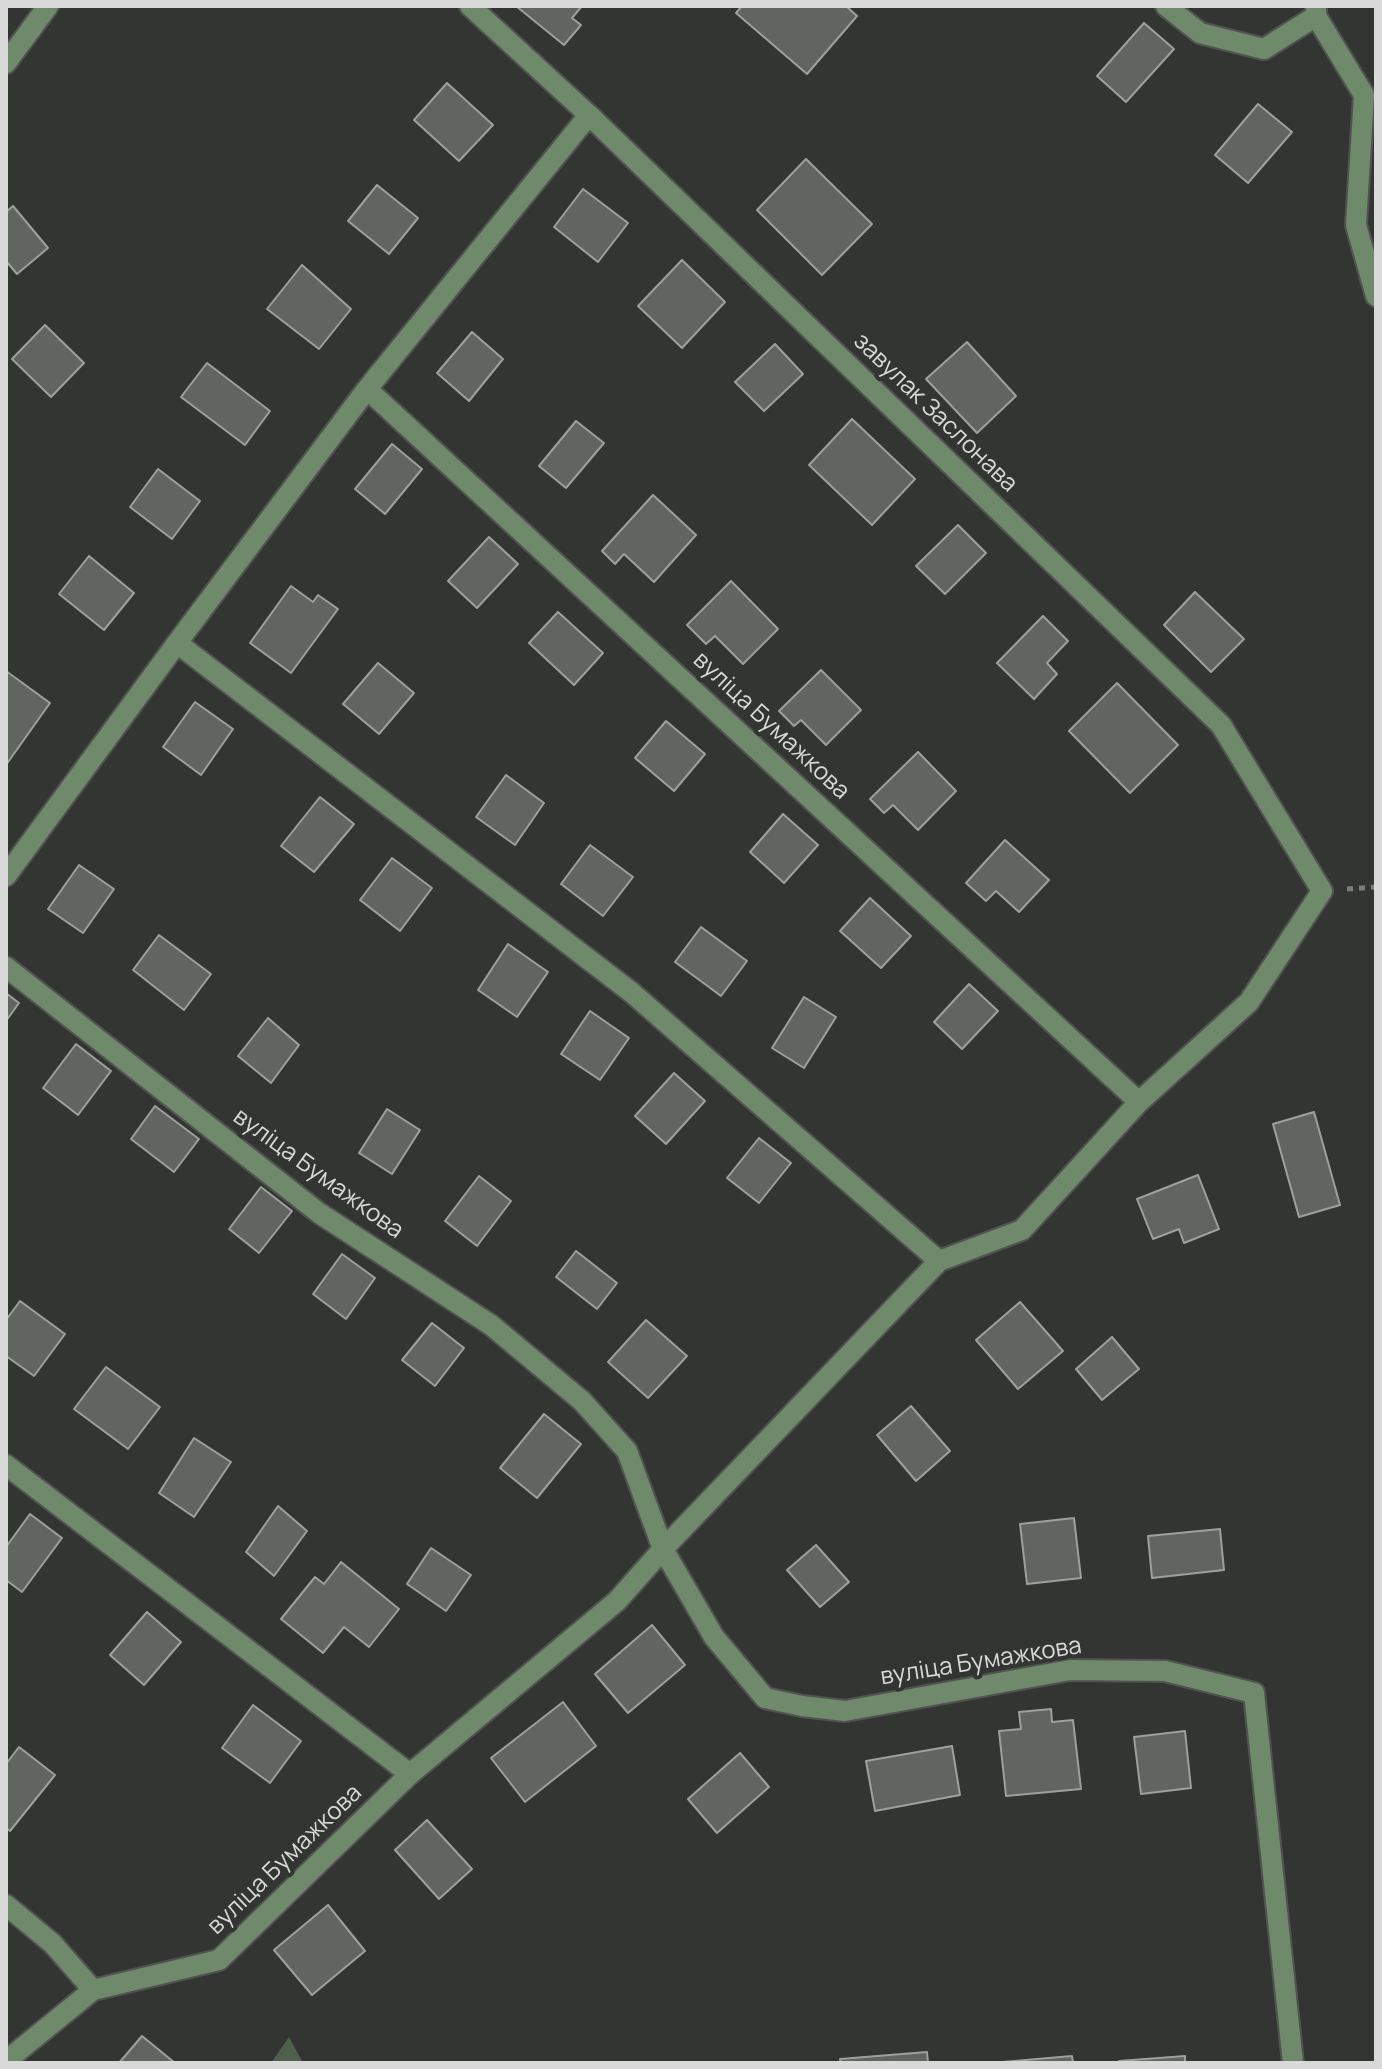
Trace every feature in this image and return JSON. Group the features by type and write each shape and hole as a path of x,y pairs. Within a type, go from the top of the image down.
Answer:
{"street":[{"path":"6,63 48,6"},
{"name":"завулак Заслонава","path":"470,6 589,115 1221,725 1322,891"},
{"path":"1166,6 1200,33 1264,49 1316,11 1364,95 1356,225 1376,296"},
{"path":"6,876 367,389 589,115"},
{"name":"вуліца Бумажкова","path":"367,389 1139,1102"},
{"path":"177,643 631,992 939,1261"},
{"name":"вуліца Бумажкова","path":"6,2061 93,1990 219,1960 410,1774 617,1601 939,1261 1022,1230 1139,1102 1249,1002 1322,891"},
{"name":"вуліца Бумажкова","path":"6,967 319,1213 491,1325 582,1401 627,1451 663,1549 714,1637 765,1698 845,1711 1070,1670 1165,1671 1254,1693 1293,2063"},
{"path":"6,1465 410,1774"},
{"path":"6,1905 53,1944 93,1990"}],"green space":[{"path":"289,2037 303,2063 271,2063"}],"building":[{"path":"516,6 582,6 572,18 581,25 564,45"},
{"path":"742,6 846,6 857,16 807,74 736,13"},
{"path":"1144,23 1174,49 1126,102 1097,76"},
{"path":"447,83 493,125 459,161 414,120"},
{"path":"1258,104 1292,132 1248,183 1215,155"},
{"path":"806,159 872,224 822,275 757,210"},
{"path":"377,185 418,218 389,254 348,221"},
{"path":"583,189 628,223 598,262 554,227"},
{"path":"13,206 48,248 17,274 6,261 6,212"},
{"path":"682,260 725,302 682,348 638,306"},
{"path":"302,265 351,309 319,349 267,309"},
{"path":"45,325 84,363 51,397 12,359"},
{"path":"472,332 503,359 469,401 437,373"},
{"path":"967,342 1016,396 977,433 926,379"},
{"path":"775,344 803,374 764,411 735,382"},
{"path":"207,363 270,411 245,445 181,397"},
{"path":"852,419 915,479 872,525 809,465"},
{"path":"576,421 604,443 566,488 539,466"},
{"path":"392,444 422,469 385,514 355,489"},
{"path":"158,469 200,501 172,539 130,507"},
{"path":"653,495 696,535 654,582 624,554 615,564 602,551"},
{"path":"958,525 986,553 945,594 916,566"},
{"path":"489,537 518,564 477,608 448,581"},
{"path":"89,556 134,593 104,630 59,594"},
{"path":"731,581 778,629 743,664 715,636 706,644 687,625"},
{"path":"291,586 313,602 318,595 338,609 291,673 250,643"},
{"path":"1195,592 1244,639 1211,672 1164,625"},
{"path":"558,612 603,653 574,685 529,643"},
{"path":"1043,616 1068,641 1047,663 1057,674 1034,699 997,663"},
{"path":"378,663 414,693 379,734 343,704"},
{"path":"821,670 861,710 826,745 801,720 794,726 779,711"},
{"path":"6,671 50,703 6,765"},
{"path":"1117,683 1178,745 1130,793 1069,731"},
{"path":"195,702 233,729 201,775 163,747"},
{"path":"666,721 705,754 674,791 635,758"},
{"path":"918,752 956,791 918,830 893,805 884,813 870,799"},
{"path":"506,775 544,803 515,845 476,817"},
{"path":"320,797 354,824 314,872 281,846"},
{"path":"783,814 818,845 784,883 750,852"},
{"path":"1005,840 1049,880 1019,912 996,891 986,901 966,883"},
{"path":"590,845 633,877 603,916 561,884"},
{"path":"392,858 432,888 400,931 360,900"},
{"path":"79,865 114,889 83,933 48,909"},
{"path":"870,898 911,936 881,968 840,931"},
{"path":"701,927 747,961 721,996 675,962"},
{"path":"159,935 211,974 184,1010 133,970"},
{"path":"508,944 548,972 517,1017 478,990"},
{"path":"969,984 998,1011 962,1049 934,1022"},
{"path":"6,993 19,1003 6,1021"},
{"path":"804,997 836,1017 804,1068 772,1048"},
{"path":"590,1011 629,1038 600,1080 561,1054"},
{"path":"268,1018 299,1045 271,1083 238,1056"},
{"path":"76,1044 111,1071 78,1115 43,1088"},
{"path":"674,1073 705,1101 666,1144 635,1116"},
{"path":"155,1106 199,1139 174,1172 131,1139"},
{"path":"387,1109 420,1130 392,1174 359,1153"},
{"path":"1314,1112 1340,1205 1299,1217 1273,1124"},
{"path":"759,1138 791,1163 759,1203 727,1178"},
{"path":"1198,1175 1219,1229 1184,1243 1179,1229 1153,1239 1137,1199"},
{"path":"479,1176 511,1201 477,1246 445,1221"},
{"path":"261,1187 292,1211 259,1253 229,1229"},
{"path":"576,1251 617,1283 597,1309 556,1277"},
{"path":"342,1254 375,1278 346,1319 313,1294"},
{"path":"20,1301 65,1334 34,1376 6,1356 6,1320"},
{"path":"1020,1302 1063,1351 1018,1389 976,1340"},
{"path":"646,1320 687,1356 648,1398 608,1362"},
{"path":"432,1323 464,1348 435,1386 402,1360"},
{"path":"1112,1337 1139,1369 1102,1400 1076,1369"},
{"path":"106,1367 160,1407 128,1449 74,1409"},
{"path":"911,1406 950,1451 916,1481 877,1435"},
{"path":"544,1414 581,1444 537,1498 500,1468"},
{"path":"194,1438 231,1462 194,1517 159,1493"},
{"path":"278,1506 307,1531 274,1576 246,1552"},
{"path":"30,1514 62,1538 22,1592 6,1580 6,1547"},
{"path":"1074,1518 1081,1578 1027,1584 1020,1524"},
{"path":"1220,1529 1224,1570 1152,1578 1148,1536"},
{"path":"816,1545 849,1582 820,1607 787,1570"},
{"path":"431,1548 471,1575 446,1611 407,1584"},
{"path":"341,1562 399,1609 369,1647 344,1627 323,1653 281,1619 315,1577 324,1584"},
{"path":"147,1612 181,1642 144,1685 110,1655"},
{"path":"652,1625 685,1665 628,1713 595,1674"},
{"path":"563,1702 596,1746 525,1802 491,1758"},
{"path":"253,1705 301,1741 270,1783 222,1748"},
{"path":"1051,1709 1052,1722 1073,1720 1081,1789 1006,1796 999,1731 1021,1729 1019,1712"},
{"path":"1185,1731 1191,1788 1141,1794 1134,1737"},
{"path":"952,1746 960,1795 875,1811 866,1761"},
{"path":"19,1747 55,1775 10,1831 6,1828 6,1764"},
{"path":"740,1753 769,1787 717,1833 688,1799"},
{"path":"427,1820 472,1869 439,1899 395,1850"},
{"path":"328,1905 365,1951 312,1995 274,1950"},
{"path":"142,2036 175,2063 119,2063"},
{"path":"927,2052 928,2063 841,2063 840,2059"},
{"path":"1072,2056 1073,2063 991,2063"},
{"path":"1185,2056 1185,2063 1119,2063 1119,2061"}]}
